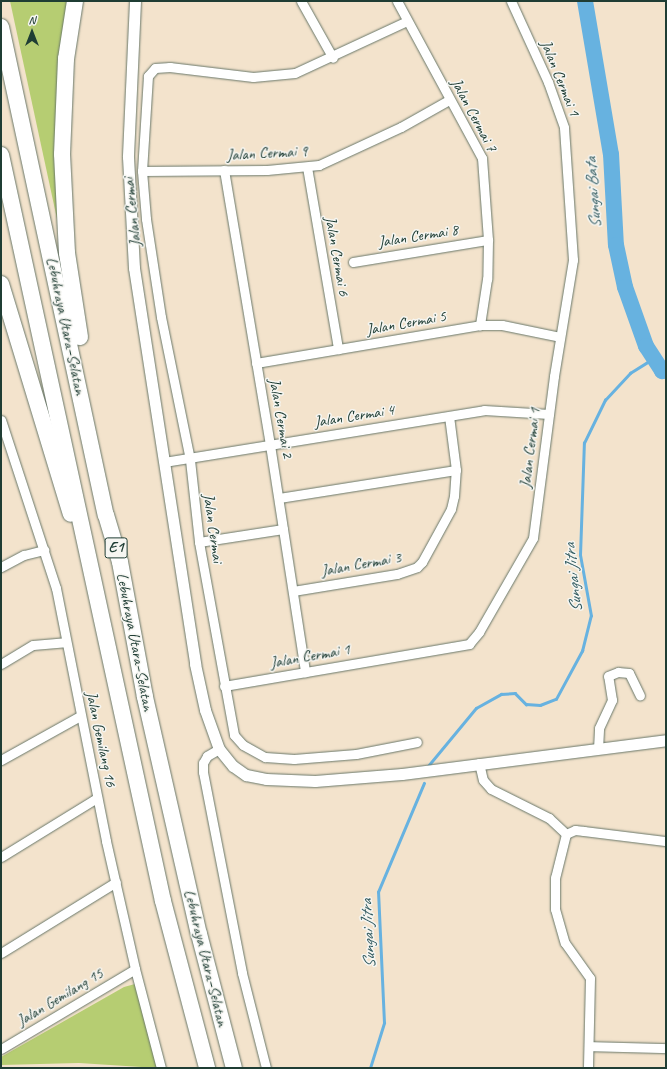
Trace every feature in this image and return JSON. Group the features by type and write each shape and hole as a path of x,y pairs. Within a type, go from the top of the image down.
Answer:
{"highway":[{"path":"75,1 64,87 64,211 77,319 115,513 120,562"},
{"name":"Lebuhraya Utara–Selatan","path":"1,27 106,515 120,562 145,697 189,894 234,1068"},
{"name":"Lebuhraya Utara–Selatan","path":"1,155 81,517 89,562 163,901 207,1068"},
{"path":"1,284 73,524 89,562"}],"street":[{"path":"135,1 131,58 128,193 134,268 195,664 204,710 218,749 233,766 246,775 291,781 402,774 666,740"},
{"path":"301,1 333,58 407,21"},
{"name":"Jalan Cermai 7","path":"397,1 449,100 482,158 488,240 487,280 480,325"},
{"name":"Jalan Cermai 1","path":"224,686 469,644 479,632 533,538 560,337 573,264 565,135 550,88 511,1"},
{"name":"Jalan Cermai","path":"333,58 295,73 253,77 170,67 155,68 148,76 143,134 142,171 146,218 161,317 190,460 198,542 234,735 243,745 265,757 312,759 356,754 417,742"},
{"name":"Jalan Cermai 9","path":"142,171 307,168 333,160 401,127 449,100"},
{"name":"Jalan Cermai 6","path":"307,168 338,349"},
{"name":"Jalan Cermai 2","path":"224,170 279,498 305,672"},
{"name":"Jalan Cermai 8","path":"353,262 488,240"},
{"name":"Jalan Cermai 5","path":"256,363 480,325 502,325 560,337"},
{"name":"Jalan Cermai 4","path":"164,462 190,460 270,445 484,410 549,414"},
{"name":"Jalan Cermai 3","path":"293,591 364,580 417,567 451,509 456,470 449,416"},
{"name":"Jalan Gemilang 16","path":"1,420 56,588 65,642 97,798 135,969 161,1068"},
{"path":"279,498 456,470"},
{"path":"198,542 283,529"},
{"path":"1,567 24,555 44,550"},
{"path":"1,664 34,645 65,642"},
{"path":"598,749 599,728 612,700 608,676 618,672 629,673 640,696"},
{"path":"1,760 80,716"},
{"path":"218,749 207,756 203,763 203,772 242,973 266,1068"},
{"path":"479,763 483,780 491,788 549,818 566,834"},
{"path":"1,857 97,798"},
{"path":"588,1068 590,978 565,943 555,909 555,878 566,834 574,830 666,841"},
{"path":"1,952 116,882"},
{"name":"Jalan Gemilang 15","path":"1,1049 135,969"},
{"path":"589,1046 666,1048"}],"green space":[{"path":"10,1 73,1 65,256"},
{"path":"135,984 157,1068 79,1063 1,1065 1,1057 124,987"}],"waterway":[{"name":"Sungai Bata","path":"585,1 611,154 616,245 625,287 646,346 662,371 666,370"},
{"name":"Sungai Jitra","path":"428,766 476,708 501,694 515,693 526,704 540,705 556,699 582,651 591,616 580,555 584,443 605,400 630,373 654,358"},
{"name":"Sungai Jitra","path":"370,1068 384,1023 378,892 424,783"}]}
